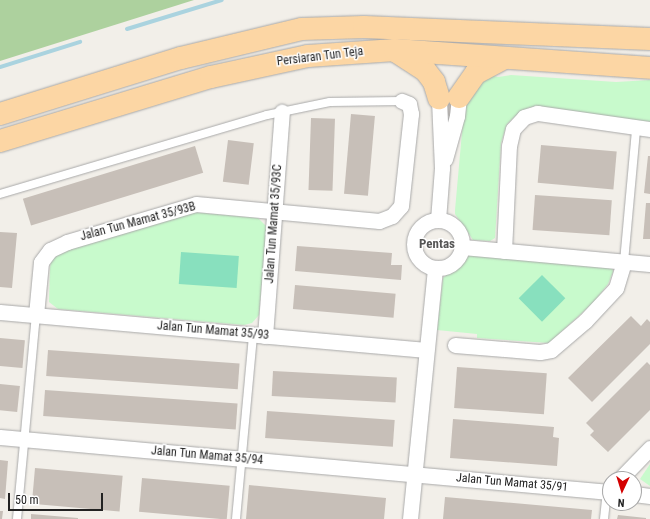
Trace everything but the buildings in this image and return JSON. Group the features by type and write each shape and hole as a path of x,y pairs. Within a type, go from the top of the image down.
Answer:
{"main road":[{"name":"Persiaran Tun Teja","path":"0,114 181,58 302,29 364,26 504,58 650,68"},
{"name":"Persiaran Tun Teja","path":"0,140 143,96 249,68 308,56 452,47 650,39"},
{"path":"449,97 452,47"},
{"path":"395,50 425,70 434,82 449,97"},
{"path":"449,97 476,73 504,58"}],"street":[{"path":"438,220 449,97"},
{"name":"Jalan Tun Mamat 35/93B","path":"36,315 41,262 50,250 67,242 196,204 379,220 392,216 401,206 411,114 409,104 402,101"},
{"name":"Jalan Tun Mamat 35/93C","path":"259,335 275,211 282,112"},
{"path":"504,251 509,146 513,129 524,116 538,113 643,129"},
{"path":"438,220 456,228 462,247 458,258 450,265 435,269 418,259 413,246 420,228 438,220"},
{"path":"462,247 650,264"},
{"path":"455,345 540,352 551,350 585,321 616,288 624,262"},
{"path":"410,519 435,269"},
{"name":"Jalan Tun Mamat 35/93","path":"0,312 426,350"},
{"name":"Jalan Tun Mamat 35/94","path":"0,437 414,474"},
{"path":"628,471 650,448"},
{"name":"Jalan Tun Mamat 35/91","path":"414,474 602,490"}],"lane":[{"path":"0,194 282,112 330,102 402,101"},
{"path":"624,262 643,129"},
{"path":"17,519 36,315"},
{"path":"236,519 242,459 259,335"}],"green space":[{"path":"0,0 194,0 0,61"},
{"path":"485,74 498,77 511,75 616,82 650,80 650,122 520,112 507,124 501,143 495,238 490,241 473,240 455,214 455,210 465,99"},
{"path":"194,212 258,218 267,227 259,315 252,323 244,325 58,309 49,302 51,260 57,253"},
{"path":"181,252 239,256 237,288 179,284"},
{"path":"472,255 612,267 613,272 608,284 594,302 549,343 477,338 477,334 437,330 443,278 464,257"},
{"path":"542,275 565,298 542,322 519,298"},
{"path":"650,464 650,486 642,480 642,476"}],"waterway":[{"path":"127,29 222,0"},
{"path":"0,67 80,42"}],"district":[{"name":"Pentas","path":"437,244"}]}
